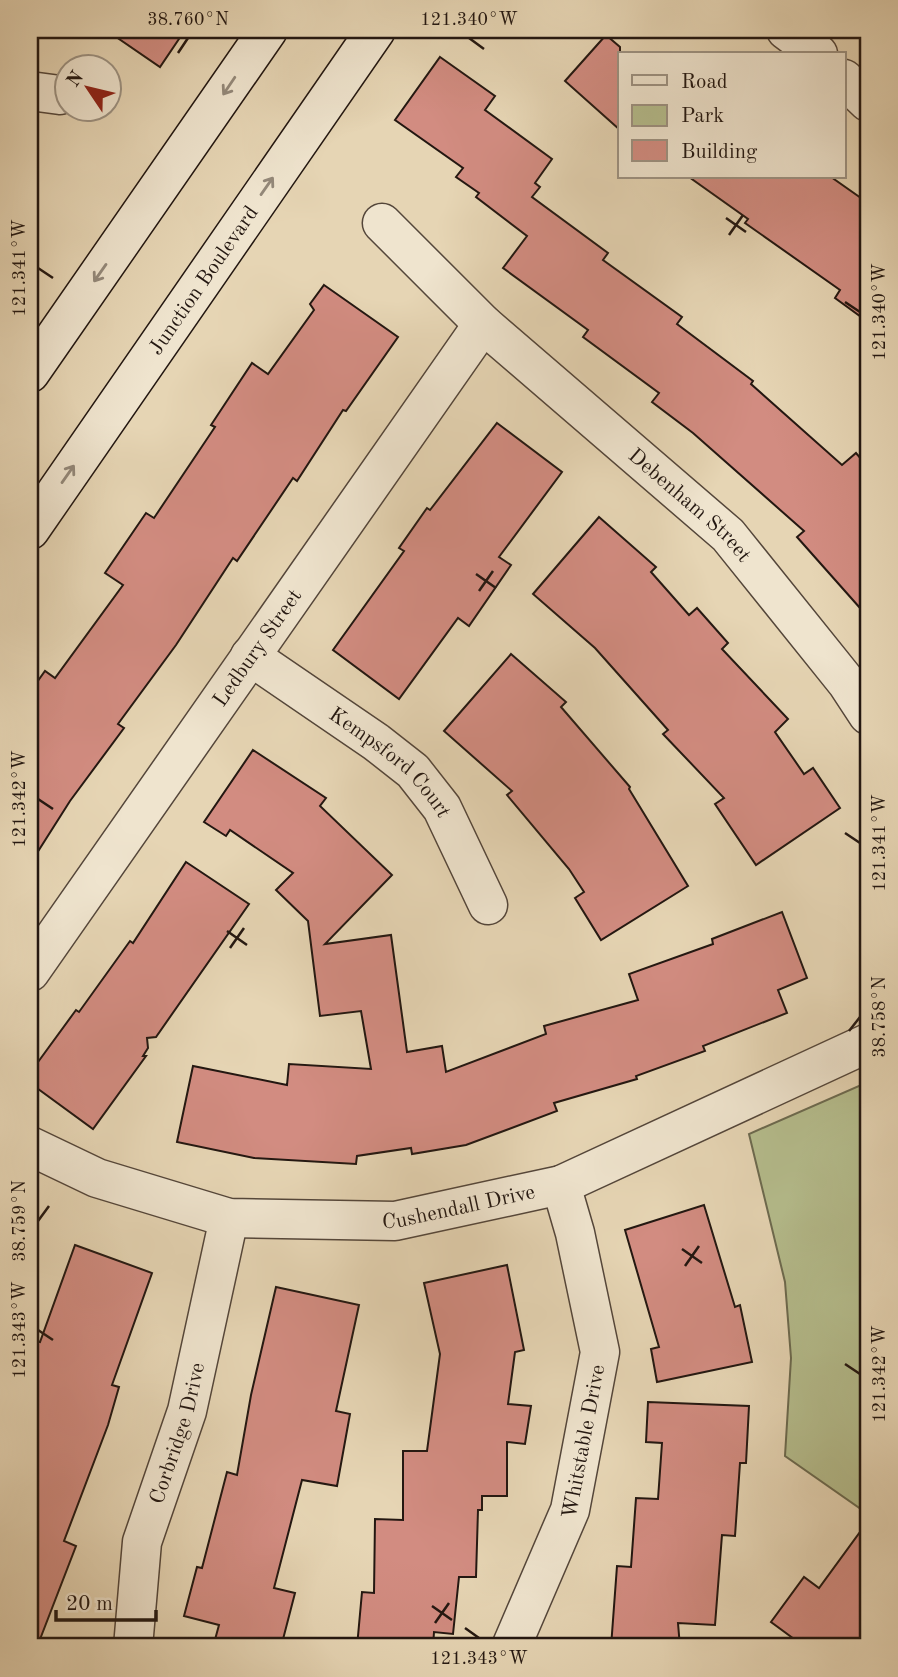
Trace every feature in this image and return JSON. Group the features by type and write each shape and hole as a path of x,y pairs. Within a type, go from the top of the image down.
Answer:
{"street":[{"path":"30,373 268,30"},
{"name":"Junction Boulevard","path":"30,530 376,30"},
{"path":"786,30 815,52"},
{"path":"846,81 868,102"},
{"name":"Debenham Street","path":"382,223 483,324 728,535 847,682 868,715"},
{"name":"Ledbury Street","path":"30,972 483,324"},
{"name":"Kempsford Court","path":"250,656 414,771 442,808 488,905"},
{"name":"Cushendall Drive","path":"30,1146 97,1178 229,1218 395,1221 561,1185 868,1043"},
{"name":"Whitstable Drive","path":"510,1647 570,1510 600,1352 575,1233 561,1185"},
{"name":"Corbridge Drive","path":"133,1647 142,1542 187,1411 229,1218"}],"green space":[{"path":"868,1082 868,1514 785,1456 791,1358 785,1282 749,1134"}],"building":[{"path":"106,30 185,30 160,67"},
{"path":"606,35 620,47 618,128 565,81"},
{"path":"440,57 495,96 485,110 552,159 535,183 540,187 532,197 608,253 603,260 682,317 677,324 753,381 751,384 842,465 856,453 868,467 868,617 797,537 804,531 693,433 652,402 659,393 583,337 588,330 503,268 527,236 476,197 479,193 456,177 463,168 395,120"},
{"path":"690,178 832,178 868,203 868,322 835,298 840,290 745,223 748,219"},
{"path":"324,285 398,337 346,411 343,410 297,481 293,478 237,561 233,558 176,645 118,724 124,728 70,801 30,864 30,692 45,671 55,678 123,585 105,573 146,513 154,518 215,427 211,425 252,363 268,374 314,310 310,304"},
{"path":"497,423 562,472 499,557 511,565 469,626 458,618 399,699 333,650 404,551 399,548 427,508 430,510"},
{"path":"599,517 656,567 651,572 689,615 697,608 728,643 722,649 788,719 775,732 804,774 813,768 840,808 756,865 715,804 724,798 663,734 668,730 595,648 533,594"},
{"path":"511,654 566,702 561,707 630,787 688,886 601,940 575,898 584,892 569,869 507,795 512,791 444,731"},
{"path":"253,750 326,798 320,806 392,875 325,944 391,935 407,1052 442,1046 446,1072 546,1034 544,1026 638,1000 629,974 713,944 712,939 782,912 807,978 778,990 787,1013 703,1046 705,1051 636,1076 637,1079 554,1103 557,1111 466,1145 412,1154 411,1148 357,1156 356,1164 254,1158 177,1142 193,1066 287,1085 289,1064 371,1069 361,1011 320,1016 308,921 276,890 293,873 230,830 226,836 204,822"},
{"path":"186,862 249,904 156,1037 147,1038 148,1048 143,1056 146,1056 93,1129 30,1083 30,1073 76,1010 79,1012 130,941 133,943"},
{"path":"704,1205 735,1307 740,1305 752,1362 657,1382 651,1349 659,1347 625,1230"},
{"path":"75,1245 152,1273 112,1385 119,1387 108,1425 64,1541 76,1546 37,1647 30,1647 30,1340 40,1342"},
{"path":"507,1265 524,1350 515,1352 508,1404 531,1406 525,1444 507,1442 507,1496 482,1496 482,1510 478,1510 476,1577 459,1577 453,1634 434,1632 433,1647 357,1647 362,1592 374,1593 375,1519 403,1520 403,1451 427,1451 440,1354 424,1283"},
{"path":"276,1287 359,1305 336,1411 350,1414 337,1486 302,1480 274,1588 295,1593 281,1647 213,1647 219,1625 184,1616 197,1567 202,1568 227,1472 237,1475 251,1395"},
{"path":"648,1402 749,1406 746,1463 740,1463 735,1536 722,1535 715,1625 678,1623 680,1647 611,1647 617,1566 631,1567 636,1498 658,1499 662,1443 646,1442"},
{"path":"868,1521 868,1647 805,1647 771,1622 804,1577 819,1588"}]}
